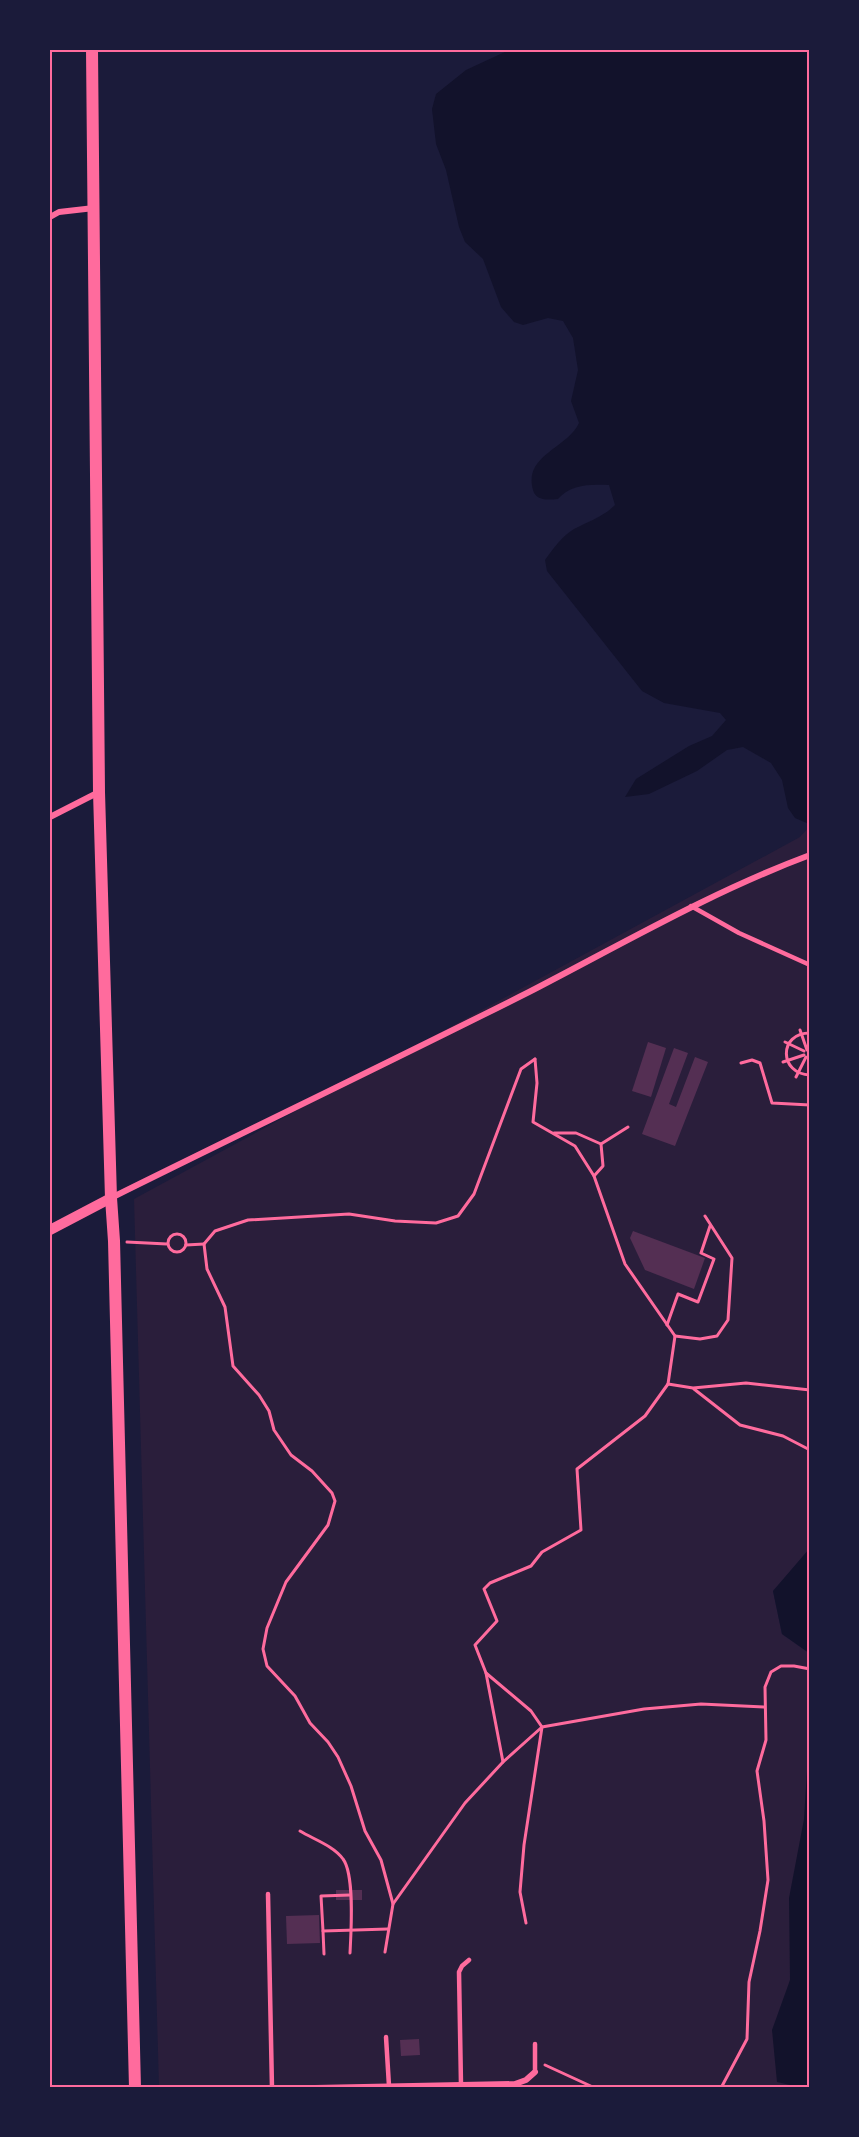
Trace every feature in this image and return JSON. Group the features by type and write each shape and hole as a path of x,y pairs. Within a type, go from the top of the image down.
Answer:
{"main road":[{"path":"92,50 99,792 114,1241 135,2088"}],"street":[{"path":"50,217 59,212 95,208"},
{"path":"50,817 99,792"},
{"path":"50,1230 530,991 691,906 766,871 810,855"},
{"path":"315,2088 515,2084 526,2080 535,2072"}],"lane":[{"path":"691,906 739,933 810,964"},
{"path":"268,1894 272,2088"},
{"path":"461,2085 459,1972 469,1960"},
{"path":"386,2037 388,2086"},
{"path":"535,2044 535,2072"}],"path":[{"path":"797,1075 808,1054 800,1032"},
{"path":"786,1043 800,1032 810,1033"},
{"path":"786,1043 808,1054"},
{"path":"786,1043 785,1061 797,1075 810,1075"},
{"path":"785,1061 808,1054"},
{"path":"186,1245 204,1244 215,1231 248,1220 349,1214 395,1221 436,1223 458,1216 474,1194 521,1069 535,1059 537,1083 533,1122 575,1146 594,1176 625,1264 675,1336 668,1384 645,1416 577,1469 581,1530 542,1552 531,1566 490,1583 484,1589 497,1621 475,1645 486,1673 503,1762"},
{"path":"741,1063 752,1060 760,1063 772,1103 810,1105"},
{"path":"602,1144 628,1127"},
{"path":"553,1132 576,1133 602,1144"},
{"path":"594,1176 603,1166 602,1144"},
{"path":"675,1336 700,1339 717,1336 729,1320 732,1258 705,1216"},
{"path":"668,1325 678,1294 698,1302 714,1258 701,1253 711,1226"},
{"path":"167,1244 171,1236 177,1234 183,1236 186,1245"},
{"path":"114,1241 167,1244"},
{"path":"167,1244 172,1251 177,1252 183,1250 186,1245"},
{"path":"204,1244 207,1269 225,1307 233,1366 259,1395 269,1411 274,1430 291,1455 312,1471 332,1493 335,1501 328,1525 285,1582 267,1628 263,1649 264,1658 267,1666 295,1696 310,1723 338,1756 351,1786 365,1831 381,1860 393,1904"},
{"path":"668,1384 693,1388 747,1383 810,1390"},
{"path":"693,1388 740,1425 783,1436 810,1450"},
{"path":"722,2088 747,2039 749,1982 768,1880 764,1821 757,1771 766,1740 765,1687 771,1672 781,1666 810,1669"},
{"path":"486,1673 531,1711 542,1727 524,1845 520,1892 526,1923"},
{"path":"385,1952 393,1904 465,1803 503,1762 542,1727 667,1707 701,1704 764,1707"},
{"path":"300,1830 345,1861 350,1895 350,1953"},
{"path":"324,1954 321,1896 350,1895"},
{"path":"323,1931 388,1929"},
{"path":"535,2060 595,2088"}],"shaded area":[{"path":"509,50 809,50 809,824 795,818 788,808 782,780 771,763 743,747 727,750 697,771 649,794 625,797 636,779 689,746 712,736 726,720 720,713 664,703 642,691 547,571 545,560 562,539 574,529 601,516 615,505 609,485 588,485 575,488 558,499 550,500 537,496 533,490 534,468 540,460 573,432 579,423 571,401 578,370 573,338 563,321 548,318 523,325 514,322 501,307 483,259 465,242 459,227 446,170 436,144 432,109 436,94 466,70"},
{"path":"809,827 810,1549 773,1591 782,1634 809,1653 809,1832 777,2081 798,2087 159,2087 134,1199 800,837"},
{"path":"809,1549 809,1653 782,1634 773,1591"},
{"path":"809,1738 810,2087 799,2087 777,2082 772,2030 790,1980 789,1898 804,1819"}],"building":[{"path":"648,1042 666,1048 651,1097 632,1091"},
{"path":"674,1048 688,1053 669,1104 676,1107 695,1057 708,1062 675,1146 642,1134"},
{"path":"633,1231 705,1258 694,1289 645,1270 630,1238"},
{"path":"336,1890 362,1890 362,1900 336,1900"},
{"path":"319,1915 320,1943 287,1944 286,1916"},
{"path":"419,2039 420,2055 401,2056 400,2040"}]}
